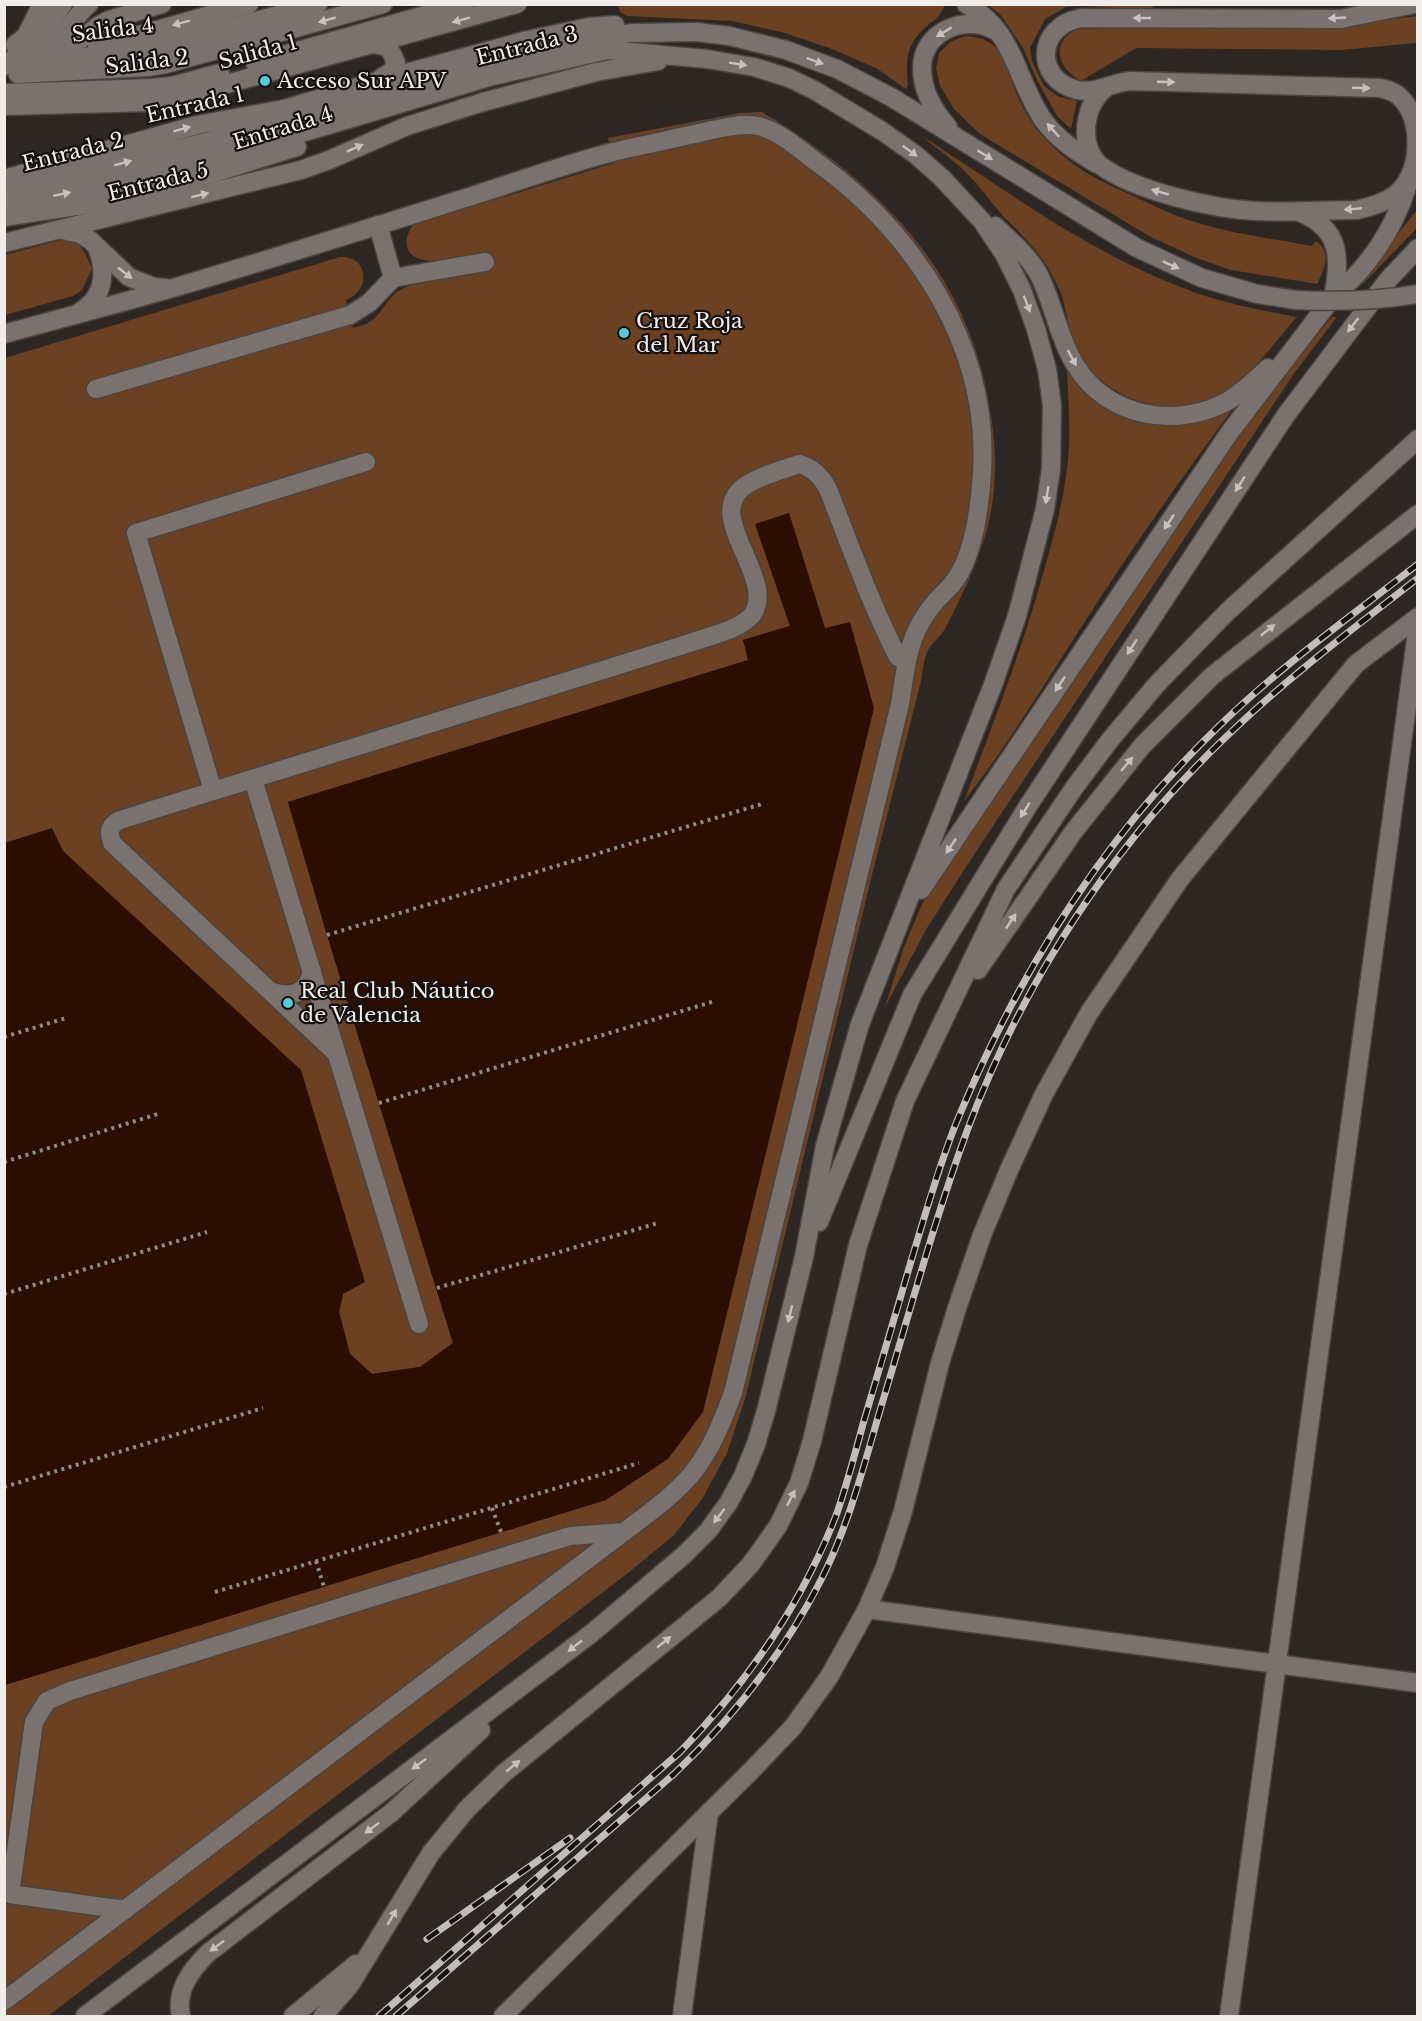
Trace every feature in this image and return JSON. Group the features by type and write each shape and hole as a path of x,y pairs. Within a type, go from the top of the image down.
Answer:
{"street":[{"path":"4,53 26,36 42,4"},
{"path":"9,73 37,41 63,4"},
{"path":"9,73 48,51 79,12 89,4"},
{"path":"53,60 109,20 162,4"},
{"path":"9,73 249,4"},
{"name":"Salida 4","path":"53,60 146,51 318,4"},
{"path":"9,73 148,67 166,64 383,4"},
{"name":"Salida 2","path":"4,93 172,86 464,4"},
{"name":"Salida 1","path":"4,106 151,102 176,98 517,4"},
{"path":"966,4 983,17 1008,45 1032,100 1044,120 1071,148 1135,184 1162,194 1257,212 1357,210 1376,205 1392,196 1401,189 1412,170"},
{"path":"900,922 1230,432 1300,338 1333,297 1354,280 1390,230 1399,212 1412,170 1417,142 1413,115 1400,96 1391,91 1380,88 1131,81 1086,91 1078,90 1060,82 1051,74 1046,51 1048,40 1060,26 1070,20 1081,18 1341,19 1415,4"},
{"name":"Entrada 1","path":"4,180 197,125 284,109 528,40 589,27 624,24 677,31"},
{"path":"960,139 945,124 926,92 922,66 924,55 937,35 960,24 985,25 999,33"},
{"path":"677,31 729,36 786,50 837,69 891,96 1118,237 1167,263 1202,278 1233,288 1296,300 1337,302 1418,294"},
{"name":"Entrada 2","path":"4,192 288,122 378,95 569,44 630,33 677,31"},
{"path":"372,44 387,46 396,63 392,71 377,81"},
{"name":"Entrada 3","path":"4,206 97,186 292,136 493,76 568,58 608,50 680,58"},
{"path":"680,58 707,59 754,67 789,78 854,113 916,155 1003,234 1031,263 1040,275 1076,366 1086,380 1099,391 1127,408 1159,417 1193,414 1209,409 1238,394 1300,338"},
{"name":"Entrada 5","path":"31,235 301,170 408,126 559,81 680,58"},
{"name":"Entrada 4","path":"4,217 109,201 572,69 613,61 680,58"},
{"path":"1099,165 1087,143 1086,131 1090,107 1108,86"},
{"path":"4,334 173,288 611,153 737,127 757,126 773,132 839,178 900,239 922,268 939,294 962,345 982,431 982,469 978,514 967,556 957,578 935,602 917,631 907,660 900,704 733,1393 715,1439 690,1476 624,1533 4,2001"},
{"path":"85,2016 555,1661 668,1570 708,1531 729,1502 743,1476 756,1444 804,1257 825,1146 841,1084 860,1024 994,682 1017,616 1045,509 1051,469 1052,405 1047,369 1029,309 1004,254 982,221 942,178"},
{"path":"1296,211 1312,217 1322,225 1335,247 1339,272 1333,297"},
{"path":"4,228 130,212"},
{"path":"378,225 393,278"},
{"path":"61,229 80,234 90,240 129,277 154,287 173,288"},
{"path":"4,237 31,235"},
{"path":"4,243 31,235"},
{"path":"804,1257 912,995 1028,806 1286,415 1347,333 1418,248"},
{"path":"75,315 88,307 101,289 103,265 98,250"},
{"path":"96,389 350,315 369,303 393,278 485,262"},
{"path":"323,2016 350,1985 431,1853 467,1809 504,1773 718,1598 751,1564 778,1526 799,1483 812,1441 858,1245 905,1101 1006,889 1074,788 1110,740 1157,684 1227,612 1418,439"},
{"path":"213,791 136,533 366,462"},
{"path":"337,1054 112,843 109,833 112,825 120,820 693,642 742,624 752,615 758,602 757,585 732,522 732,506 738,492 747,484 800,464 811,468 820,476 828,489 866,587 898,657 907,660"},
{"path":"943,1022 1074,831 1142,746 1212,676 1418,514"},
{"path":"503,2016 793,1727 829,1677 867,1610 885,1567 903,1511 940,1363 982,1234 1044,1094 1089,1013 1180,879 1356,664 1418,617"},
{"path":"1229,2016 1418,625"},
{"path":"253,779 419,1324"},
{"path":"270,991 282,996 301,991 309,982 312,971"},
{"path":"124,1910 10,1894 34,1722 47,1701 81,1688 570,1536 624,1533"},
{"path":"867,1610 1418,1683"},
{"path":"181,2016 179,2009 183,1988 195,1966 208,1953 392,1813 555,1661"},
{"path":"682,2016 710,1812"},
{"path":"293,2016 374,1949"}],"path":[{"path":"327,935 762,804"},
{"path":"379,1103 715,1001"},
{"path":"4,1037 66,1018"},
{"path":"4,1162 161,1113"},
{"path":"437,1288 658,1223"},
{"path":"4,1294 207,1232"},
{"path":"4,1487 263,1407"},
{"path":"215,1592 639,1463"},
{"path":"492,1508 501,1532"},
{"path":"316,1561 324,1587"}],"shaded area":[{"path":"942,4 944,6 940,14 916,38 909,52 906,89 876,68 832,49 785,33 732,21 627,16 620,12 618,5"},
{"path":"988,5 1156,5 1149,10 1066,7 1045,19 1030,48 1032,61 1044,86 1059,97 1077,101 1071,129 1057,116 1023,48 1000,14"},
{"path":"1417,16 1417,43 1340,50 1136,48 1081,81 1066,69 1060,55 1063,41 1068,34 1077,29 1363,23"},
{"path":"965,36 978,38 996,48 1002,55 1017,95 1034,125 1057,151 1077,166 1118,189 1193,222 1312,246 1316,241 1324,250 1326,261 1317,284 1231,270 1194,257 1149,236 980,134 954,109 940,86 936,68 939,53 950,42"},
{"name":"Real Club Náutico de Valencia","path":"762,112 842,167 878,199 909,232 937,269 959,310 977,354 992,419 995,468 990,517 978,558 945,629 925,657 745,1399 727,1453 702,1499 674,1535 628,1573 48,2016 5,2016 5,1685 606,1500 850,622 825,629 789,513 756,525 790,626 743,640 749,660 288,802 453,1343 420,1367 372,1374 350,1354 339,1312 343,1294 364,1282 63,851 52,829 5,843 5,358 340,257 356,261 363,274 360,289 346,300 353,328 375,318 396,293 409,286 488,270 483,253 430,261 412,255 407,247 407,241 413,225 614,163 608,138 740,113"},
{"path":"922,136 1050,220 1151,275 1213,298 1297,317 1241,381 1213,398 1192,404 1170,406 1148,404 1128,397 1109,386 1092,371 1079,353 1071,333 1061,293 1048,268 1027,240 1003,216 966,172"},
{"path":"1417,210 1417,228 1364,283 1359,283"},
{"path":"65,239 76,243 83,250 92,269 82,290 73,296 5,315 5,255"},
{"path":"1332,317 1337,317 1293,375 977,850 927,928 885,1007 904,947 922,904 1259,405"},
{"path":"1067,369 1090,394 1121,414 1238,402 1140,539 1011,736 964,801 1017,656 1057,523 1066,477 1069,446"},
{"path":"789,513 825,628 850,622 874,708 703,1412 668,1459 606,1500 5,1685 5,843 52,828 63,851 301,1070 365,1282 343,1294 339,1312 350,1354 372,1374 420,1367 453,1343 288,802 748,660 743,640 790,626 755,524"}],"railway":[{"path":"379,2016 680,1752 705,1726 750,1670 790,1610 823,1547 837,1513 944,1154 981,1066 1036,961 1100,862 1175,771 1240,706 1315,643 1418,564"},
{"path":"396,2016 674,1774 717,1730 775,1657 832,1558 862,1472 933,1234 967,1131 989,1076 1043,969 1109,869 1186,777 1273,694 1418,578"},
{"path":"427,1939 570,1838"}],"place":[{"name":"Acceso Sur APV","path":"265,81"},
{"name":"Cruz Roja del Mar","path":"624,333"},
{"name":"Real Club Náutico de Valencia","path":"288,1003"}]}
